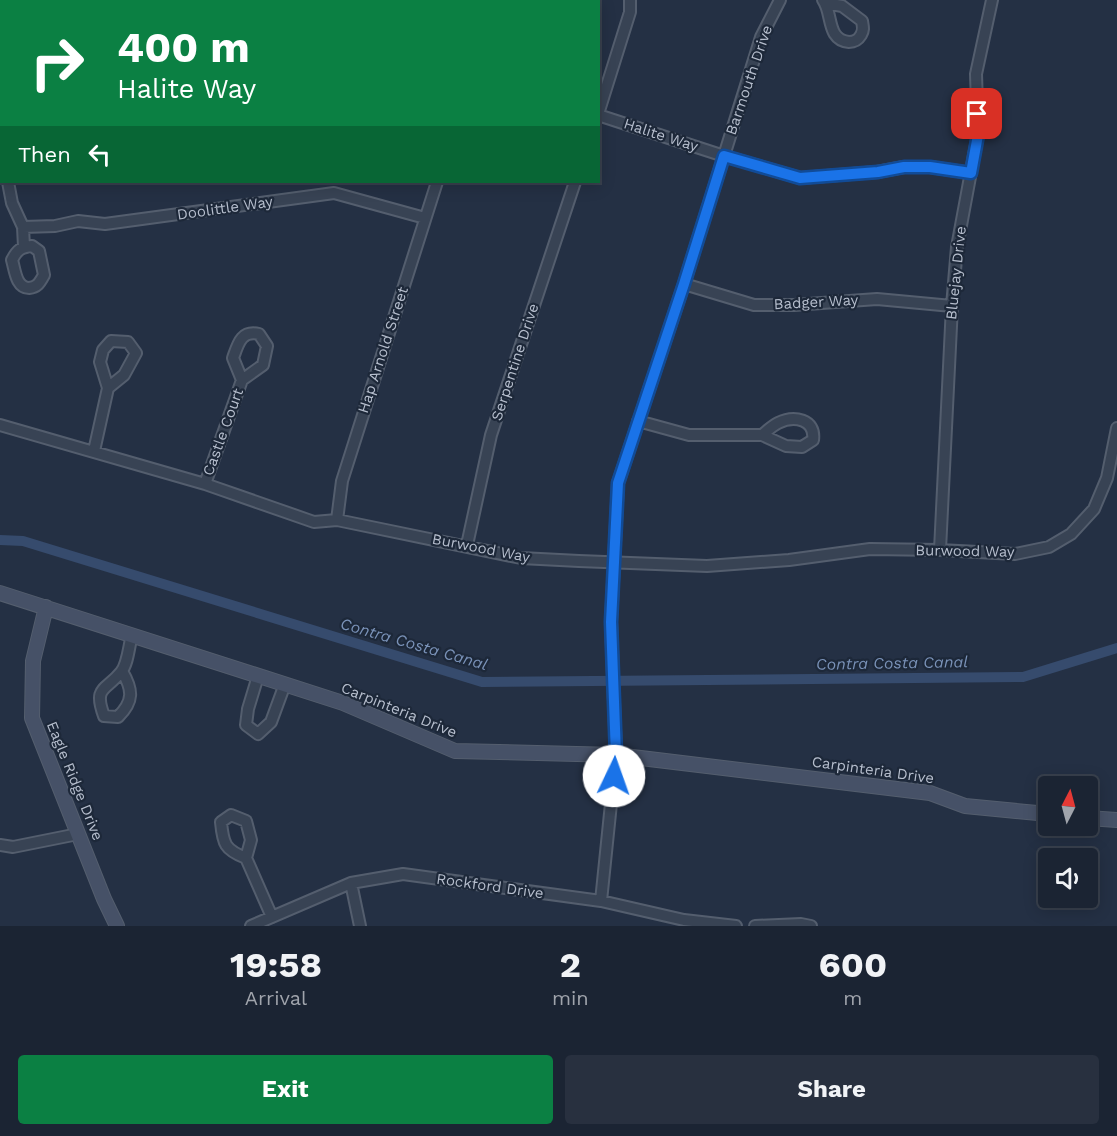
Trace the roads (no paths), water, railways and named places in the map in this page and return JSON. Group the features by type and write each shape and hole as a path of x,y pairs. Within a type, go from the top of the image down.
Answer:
{"street":[{"path":"600,109 630,12 630,0"},
{"name":"Barmouth Drive","path":"600,901 616,755 611,622 618,483 684,284 761,37 780,0"},
{"name":"Bluejay Drive","path":"940,549 957,247 978,135 976,74 992,0"},
{"name":"Halite Way","path":"600,116 800,178 878,172 904,167 930,167 971,173"},
{"path":"8,183 12,203 23,227 24,247"},
{"name":"Hap Arnold Street","path":"337,520 342,481 437,183"},
{"name":"Serpentine Drive","path":"467,545 491,435 575,183"},
{"name":"Doolittle Way","path":"23,227 56,226 78,221 105,224 334,193 425,218"},
{"name":"Badger Way","path":"684,284 754,304 794,305 878,299 952,306"},
{"name":"Castle Court","path":"205,484 242,380"},
{"path":"94,451 108,388"},
{"path":"638,421 689,435 762,435"},
{"name":"Burwood Way","path":"0,425 205,484 314,522 337,520 467,545 521,558 707,566 789,560 870,549 940,549 1015,554 1049,547 1071,534 1094,509 1107,478 1116,443 1117,428"},
{"name":"Carpinteria Drive","path":"0,593 343,703 455,751 616,755 930,793 965,806 1038,813"},
{"name":"Eagle Ridge Drive","path":"46,607 33,661 32,718 104,899 117,926"},
{"path":"122,671 132,635"},
{"path":"258,676 248,709 246,725 258,734 271,722 285,684"},
{"path":"1098,819 1117,820"},
{"path":"0,846 13,848 78,834"},
{"path":"246,858 272,917"},
{"name":"Rockford Drive","path":"251,926 351,883 403,874 600,901 684,920 736,926"},
{"path":"351,883 360,926"},
{"path":"755,926 801,924 811,926"}],"waterway":[{"name":"Contra Costa Canal","path":"0,540 23,541 482,682 1023,677 1117,648"}]}
